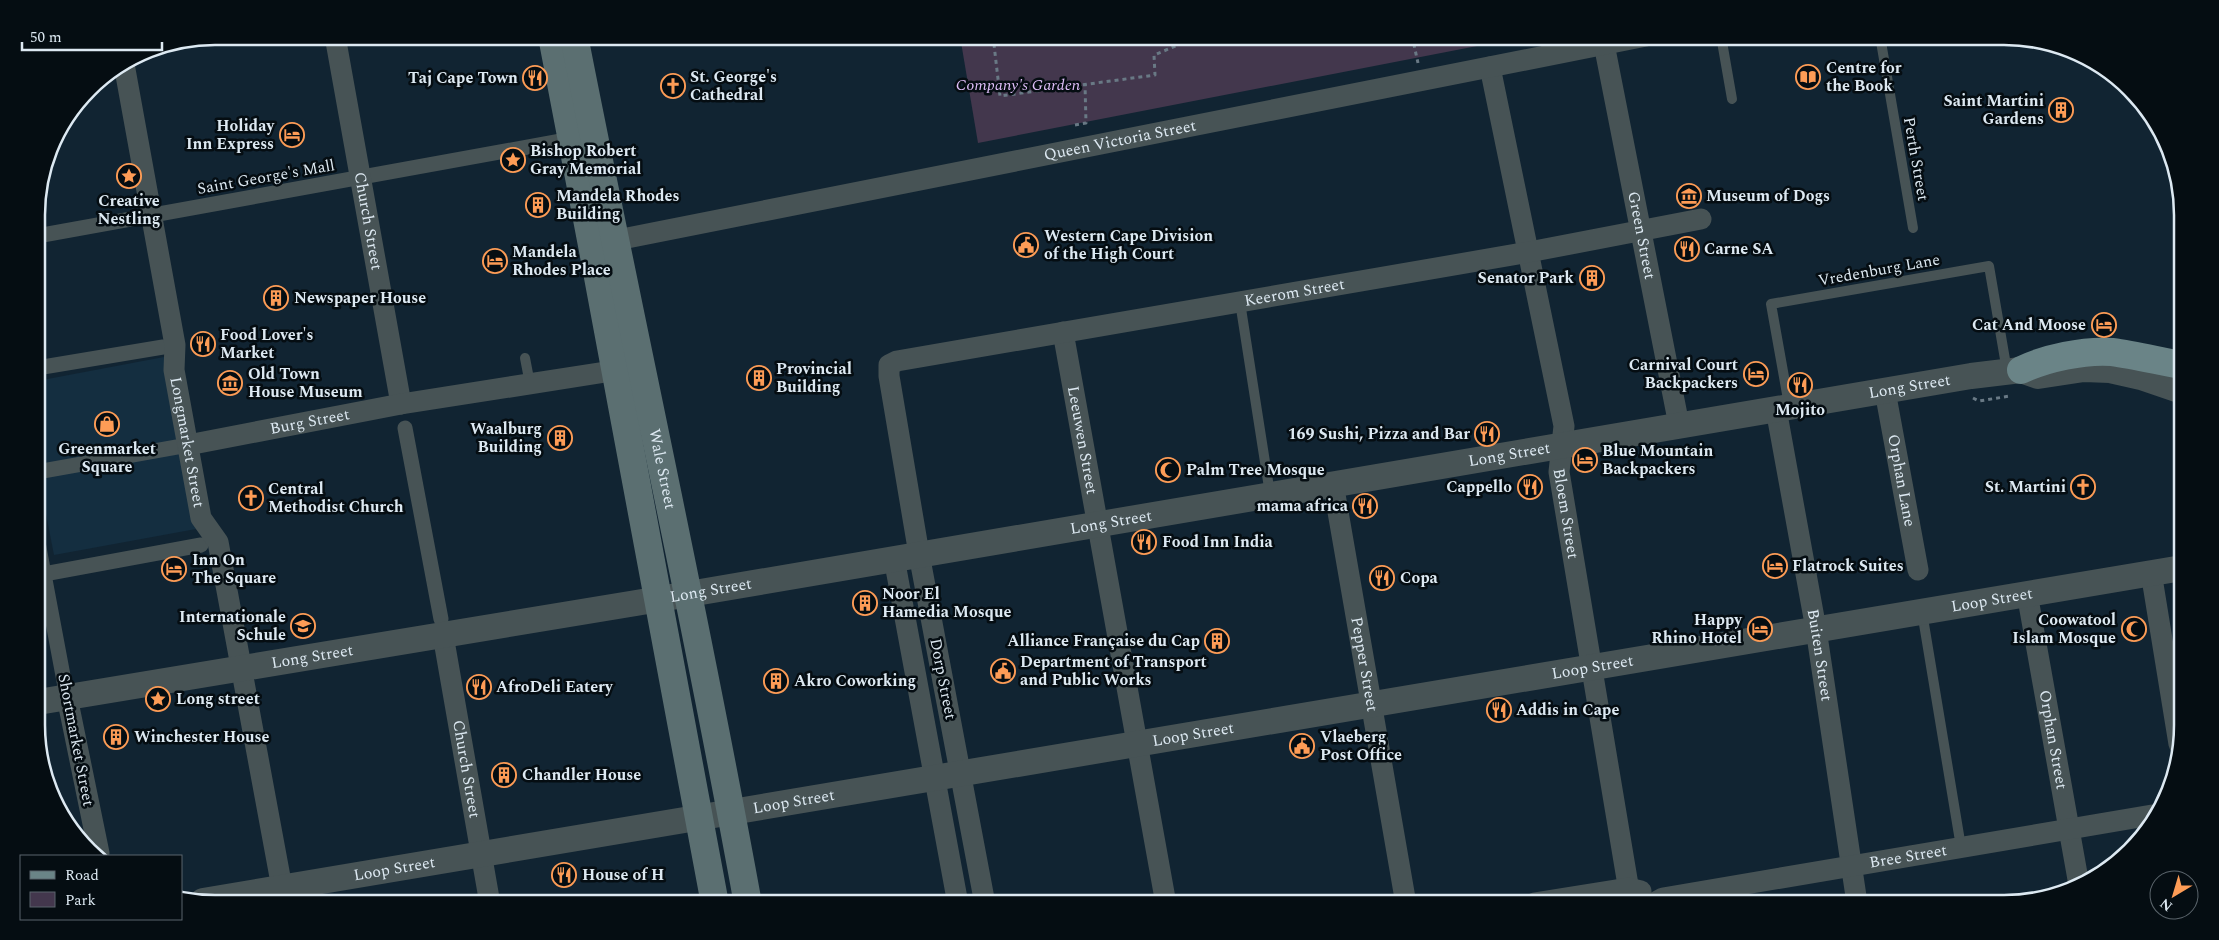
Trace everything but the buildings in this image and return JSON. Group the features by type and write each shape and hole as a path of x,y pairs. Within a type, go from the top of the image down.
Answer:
{"main road":[{"name":"Wale Street","path":"554,45 604,243"},
{"name":"Wale Street","path":"575,45 604,243 628,369 658,600 713,895"},
{"path":"2014,379 2039,362 2078,354 2111,352 2174,364"},
{"name":"Wale Street","path":"628,369 689,593 746,895"}],"street":[{"name":"Church Street","path":"337,45 401,404"},
{"name":"Queen Victoria Street","path":"604,243 1599,45"},
{"name":"Green Street","path":"1604,45 1679,426"},
{"name":"Bloem Street","path":"1490,67 1564,426 1559,472 1630,895"},
{"name":"Longmarket Street","path":"125,71 152,215 169,346 201,518 241,668 283,895"},
{"name":"Saint George's Mall","path":"45,235 561,141"},
{"name":"Keerom Street","path":"889,365 897,361 1529,252 1701,219"},
{"name":"Leeuwen Street","path":"1063,332 1096,524 1138,743 1164,895"},
{"path":"45,367 169,346"},
{"name":"Dorp Street","path":"889,365 889,376 919,554 983,895"},
{"name":"Burg Street","path":"45,471 401,404 628,369"},
{"name":"Long Street","path":"45,701 241,668 442,627 658,600 894,558 1971,376 2014,379 2084,369 2110,370 2141,377 2174,388"},
{"name":"Orphan Lane","path":"1885,391 1918,570"},
{"name":"Buiten Street","path":"1783,408 1856,895"},
{"name":"Church Street","path":"404,428 442,627 488,895"},
{"name":"Pepper Street","path":"1328,484 1365,705 1390,895"},
{"path":"45,574 209,544"},
{"name":"Dorp Street","path":"894,558 956,895"},
{"name":"Loop Street","path":"288,895 481,854 2174,569"},
{"path":"2151,572 2174,713"},
{"name":"Shortmarket Street","path":"45,579 98,848"},
{"name":"Orphan Street","path":"2027,593 2078,878"},
{"name":"Pepper Street","path":"1365,705 1404,895"},
{"name":"Bree Street","path":"1691,895 1851,865 2147,816"}],"lane":[{"path":"1723,45 1732,99"},
{"name":"Perth Street","path":"1882,45 1913,228"},
{"name":"Vredenburg Lane","path":"1783,408 1771,304 1989,266 2014,379"},
{"path":"1240,302 1270,494"},
{"path":"525,358 530,384"},
{"path":"1922,611 1961,847"}],"path":[{"path":"994,45 1000,96 1156,75 1154,55 1178,45"},
{"path":"1414,45 1422,81"},
{"path":"1074,125 1086,123 1085,84"},
{"path":"1971,397 1979,401 2014,379"}],"shaded area":[{"name":"Greenmarket Square","path":"164,357 196,529 54,555 45,509 45,379"}],"green space":[{"name":"Company's Garden","path":"962,45 1482,45 978,143"}],"place":[{"name":"Centre for the Book","path":"1808,77"},
{"name":"Taj Cape Town","path":"535,78"},
{"name":"St. George's Cathedral","path":"673,86"},
{"name":"Saint Martini Gardens","path":"2061,110"},
{"name":"Holiday Inn Express","path":"292,135"},
{"name":"Bishop Robert Gray Memorial","path":"513,160"},
{"name":"Creative Nestling","path":"129,176"},
{"name":"Museum of Dogs","path":"1689,196"},
{"name":"Mandela Rhodes Building","path":"538,205"},
{"name":"Western Cape Division of the High Court","path":"1026,245"},
{"name":"Carne SA","path":"1687,249"},
{"name":"Mandela Rhodes Place","path":"495,261"},
{"name":"Senator Park","path":"1592,278"},
{"name":"Newspaper House","path":"276,298"},
{"name":"Cat And Moose","path":"2104,325"},
{"name":"Food Lover's Market","path":"203,344"},
{"name":"Carnival Court Backpackers","path":"1756,374"},
{"name":"Provincial Building","path":"759,378"},
{"name":"Old Town House Museum","path":"230,383"},
{"name":"Mojito","path":"1800,385"},
{"name":"Greenmarket Square","path":"107,424"},
{"name":"169 Sushi, Pizza and Bar","path":"1487,434"},
{"name":"Waalburg Building","path":"560,438"},
{"name":"Blue Mountain Backpackers","path":"1585,460"},
{"name":"Palm Tree Mosque","path":"1168,470"},
{"name":"Cappello","path":"1530,487"},
{"name":"St. Martini","path":"2083,487"},
{"name":"Central Methodist Church","path":"251,498"},
{"name":"mama africa","path":"1365,506"},
{"name":"Food Inn India","path":"1144,542"},
{"name":"Flatrock Suites","path":"1775,566"},
{"name":"Inn On The Square","path":"174,569"},
{"name":"Copa","path":"1382,578"},
{"name":"Noor El Hamedia Mosque","path":"865,603"},
{"name":"Internationale Schule","path":"303,626"},
{"name":"Happy Rhino Hotel","path":"1760,629"},
{"name":"Coowatool Islam Mosque","path":"2134,629"},
{"name":"Alliance Française du Cap","path":"1217,641"},
{"name":"Department of Transport and Public Works","path":"1003,671"},
{"name":"Akro Coworking","path":"776,681"},
{"name":"AfroDeli Eatery","path":"479,687"},
{"name":"Long street","path":"158,699"},
{"name":"Addis in Cape","path":"1499,710"},
{"name":"Winchester House","path":"116,737"},
{"name":"Vlaeberg Post Office","path":"1302,746"},
{"name":"Chandler House","path":"504,775"},
{"name":"House of H","path":"564,875"}]}
